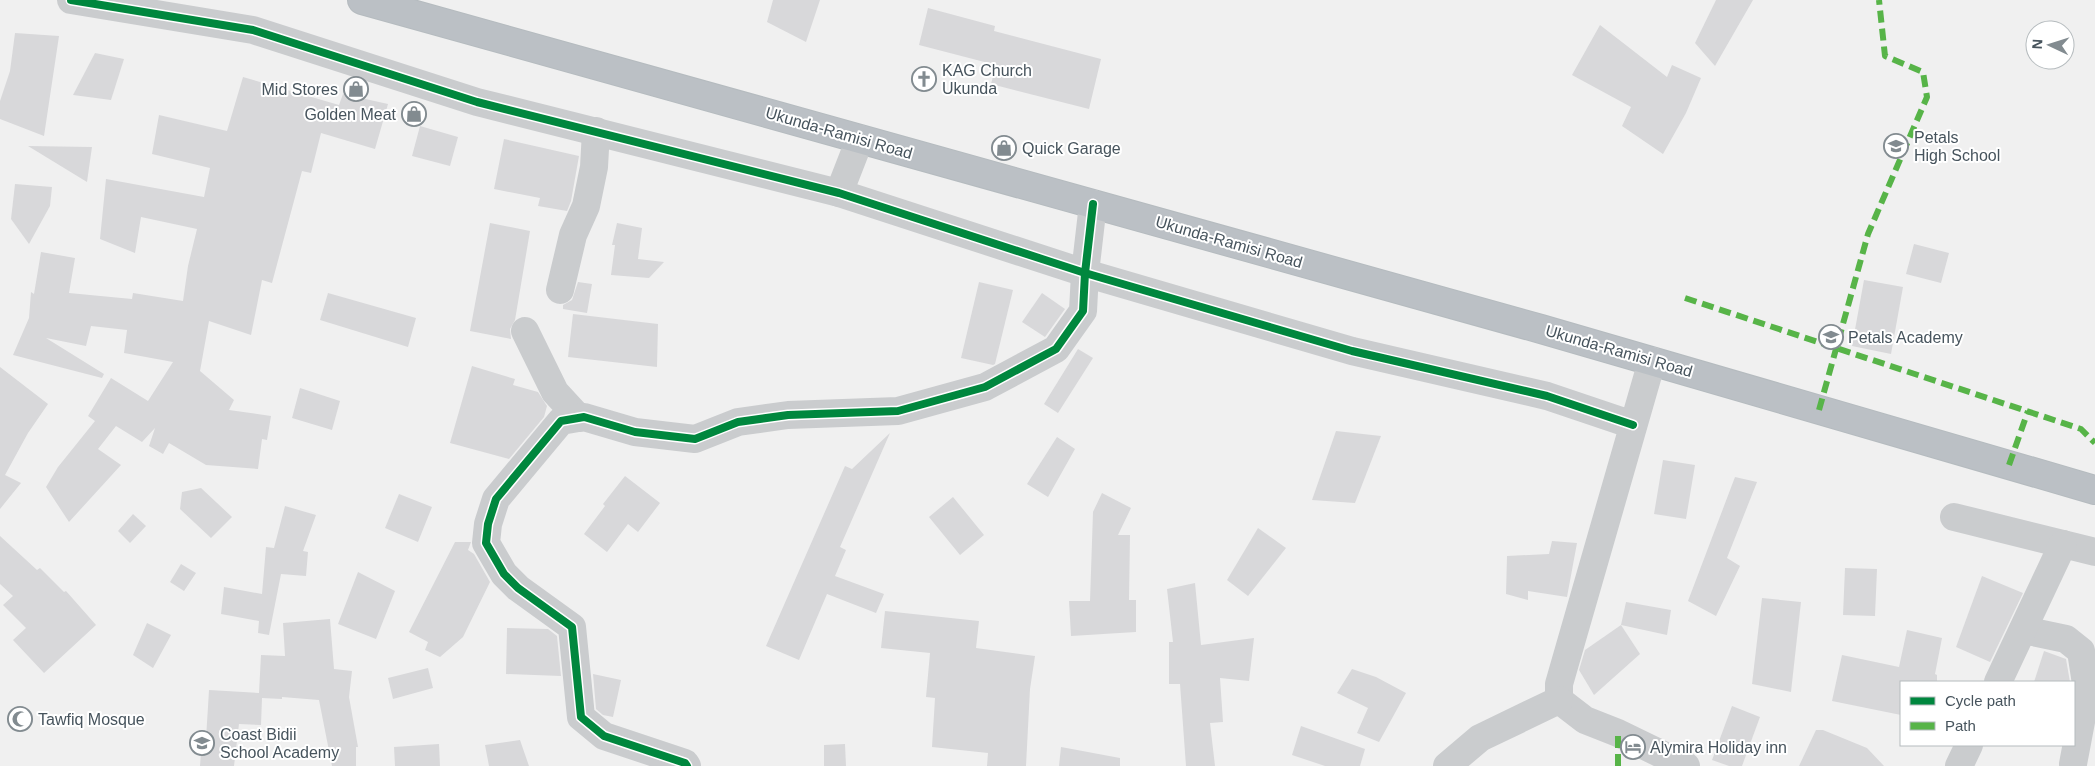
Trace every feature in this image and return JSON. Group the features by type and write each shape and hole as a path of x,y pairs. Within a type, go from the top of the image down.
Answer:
{"highway":[{"name":"Ukunda-Ramisi Road","path":"362,0 1652,361 2095,490"}],"street":[{"path":"71,0 253,30 477,102 839,193 1085,273 1352,351 1546,396 1633,425"},
{"path":"560,290 573,235 586,206 594,167 596,131"},
{"path":"839,193 860,139"},
{"path":"687,766 685,763 604,736 581,717 572,627 518,588 504,574 486,544 488,524 496,499 561,421 584,417 635,432 694,438 738,422 788,414 898,411 986,387 1056,349 1084,311 1085,273 1093,204"},
{"path":"525,331 555,392 579,418"},
{"path":"1559,700 1560,684 1652,361"},
{"path":"1954,517 2095,552"},
{"path":"1998,681 2063,544"},
{"path":"2023,630 2066,639 2082,651 2087,690 2073,764"},
{"path":"1447,766 1480,738 1559,700"},
{"path":"1559,700 1585,720 1618,733 1686,766"},
{"path":"1959,766 1969,746"}],"building":[{"path":"773,0 820,0 806,42 767,22"},
{"path":"1716,0 1753,0 1715,66 1695,43"},
{"path":"928,8 995,26 994,31 1101,59 1089,109 991,84 996,65 919,45"},
{"path":"1600,25 1667,77 1672,65 1701,78 1686,113 1663,154 1622,126 1631,107 1572,75"},
{"path":"15,33 59,36 44,136 0,119 0,101 10,71"},
{"path":"95,53 124,59 111,100 73,95"},
{"path":"243,77 339,105 343,94 388,104 375,149 321,133 311,173 302,171 272,283 262,280 251,335 209,321 200,371 234,400 229,410 271,416 267,440 262,439 258,469 206,465 169,443 163,454 149,446 155,428 142,442 116,426 98,449 121,465 69,522 46,487 58,467 95,421 88,416 111,378 148,401 173,362 124,353 127,330 91,326 86,346 46,338 104,374 102,378 13,355 29,318 31,292 34,294 41,252 75,258 69,293 132,299 133,293 183,301 188,266 197,229 141,217 135,253 100,239 106,179 204,197 210,168 152,154 159,115 227,131"},
{"path":"420,126 458,137 450,166 412,156"},
{"path":"504,139 579,156 571,201 567,211 538,206 540,198 494,189"},
{"path":"28,146 92,147 87,182"},
{"path":"15,184 52,187 50,206 29,244 11,219"},
{"path":"490,223 530,231 515,320 510,329 511,339 470,331"},
{"path":"617,223 642,228 638,259 664,262 649,278 611,275 615,245 612,245"},
{"path":"1914,244 1949,253 1941,283 1906,274"},
{"path":"1864,280 1903,287 1891,354 1852,346"},
{"path":"578,282 592,284 587,313 563,309 563,305 572,300"},
{"path":"979,282 1013,290 995,364 993,365 961,358"},
{"path":"328,293 416,318 408,347 320,320"},
{"path":"1042,293 1065,309 1045,337 1022,322"},
{"path":"573,314 658,324 657,367 568,357"},
{"path":"1078,349 1093,358 1058,413 1044,404"},
{"path":"472,366 515,379 513,385 538,392 547,406 544,417 509,459 450,443"},
{"path":"0,367 48,404 28,433 5,475 21,483 0,509"},
{"path":"300,388 340,401 332,430 292,418"},
{"path":"1336,431 1381,436 1355,503 1312,500"},
{"path":"890,433 840,547 846,550 835,576 884,594 876,613 827,594 799,660 766,646 845,466 852,469"},
{"path":"1057,437 1075,449 1048,497 1027,484"},
{"path":"1663,460 1695,465 1686,519 1654,514"},
{"path":"625,476 660,503 638,532 628,524 607,552 584,534 605,506 603,504"},
{"path":"1735,477 1757,482 1727,558 1740,566 1716,616 1688,601"},
{"path":"201,488 232,517 211,538 180,509 182,492"},
{"path":"1102,493 1131,508 1118,535 1130,535 1129,600 1136,600 1136,632 1071,636 1069,601 1090,601 1093,512"},
{"path":"399,494 432,507 418,542 385,528"},
{"path":"953,497 984,535 960,555 929,517"},
{"path":"285,506 316,515 303,551 308,552 306,576 281,574 269,635 258,633 259,621 221,614 224,587 262,594 266,547 274,548"},
{"path":"133,514 146,526 130,543 118,531"},
{"path":"1258,528 1286,548 1248,596 1227,580"},
{"path":"0,536 37,570 40,568 64,592 66,591 96,625 44,673 13,640 26,628 3,605 13,596 0,584"},
{"path":"1552,541 1577,543 1567,597 1528,591 1528,600 1506,594 1507,556 1549,554"},
{"path":"455,542 471,542 468,550 474,554 490,582 463,637 440,657 425,650 428,642 409,632"},
{"path":"181,564 196,573 184,591 170,582"},
{"path":"1845,568 1877,569 1875,616 1843,615"},
{"path":"358,572 395,591 376,639 338,624"},
{"path":"1982,576 2023,593 1990,662 1956,647"},
{"path":"1195,583 1201,645 1254,638 1249,681 1220,678 1223,722 1210,723 1215,766 1186,766 1180,684 1169,684 1169,642 1173,642 1167,589"},
{"path":"1762,598 1801,602 1791,692 1752,684"},
{"path":"1626,602 1671,610 1667,635 1621,625"},
{"path":"885,611 979,621 976,648 1035,656 1030,689 1026,766 987,766 988,753 932,747 935,698 926,697 930,653 881,648"},
{"path":"330,619 334,669 352,671 349,697 358,747 356,747 356,766 332,766 319,700 282,697 282,699 262,698 261,725 239,724 234,766 200,766 202,738 206,739 209,690 259,693 261,655 285,656 283,623"},
{"path":"147,623 171,635 153,668 133,655"},
{"path":"1621,625 1640,654 1594,695 1579,670 1585,650"},
{"path":"507,628 548,629 557,636 561,676 506,674"},
{"path":"1907,630 1942,638 1935,674 1937,675 1937,681 1900,681 1900,715 1832,701 1842,655 1899,667"},
{"path":"2044,651 2066,659 2070,681 2034,681"},
{"path":"428,668 433,688 393,699 388,678"},
{"path":"1352,669 1376,677 1406,693 1379,742 1357,733 1368,708 1337,693"},
{"path":"593,674 621,680 613,717 603,715 596,709"},
{"path":"1732,706 1760,717 1742,766 1729,766 1712,760"},
{"path":"1301,726 1365,749 1360,766 1325,766 1292,755"},
{"path":"1816,730 1823,730 1867,748 1884,766 1799,766"},
{"path":"520,740 529,766 489,766 485,745"},
{"path":"439,744 440,766 395,766 394,747"},
{"path":"845,744 846,766 824,766 824,745"},
{"path":"1061,747 1120,758 1120,766 1059,766"}],"marked path":[{"path":"1819,410 1868,234 1927,97 1923,72 1885,56 1879,0"},
{"path":"1685,298 2081,429 2095,443"},
{"path":"2009,465 2028,411"},
{"path":"1618,733 1618,766"}],"cycle path":[{"path":"71,0 253,30 477,102 839,193 1085,273 1352,351 1547,396 1633,425"},
{"path":"687,766 685,763 604,736 581,717 572,627 518,588 504,574 486,543 488,524 496,499 561,421 584,417 635,432 695,439 738,422 788,415 898,411 985,387 1056,349 1083,311 1085,273 1093,204"}],"place":[{"name":"KAG Church Ukunda","path":"924,79"},
{"name":"Mid Stores","path":"356,89"},
{"name":"Golden Meat","path":"414,114"},
{"name":"Petals High School","path":"1896,146"},
{"name":"Quick Garage","path":"1004,148"},
{"name":"Petals Academy","path":"1831,337"},
{"name":"Tawfiq Mosque","path":"20,719"},
{"name":"Coast Bidii School Academy","path":"202,743"},
{"name":"Alymira Holiday inn","path":"1633,747"}]}
